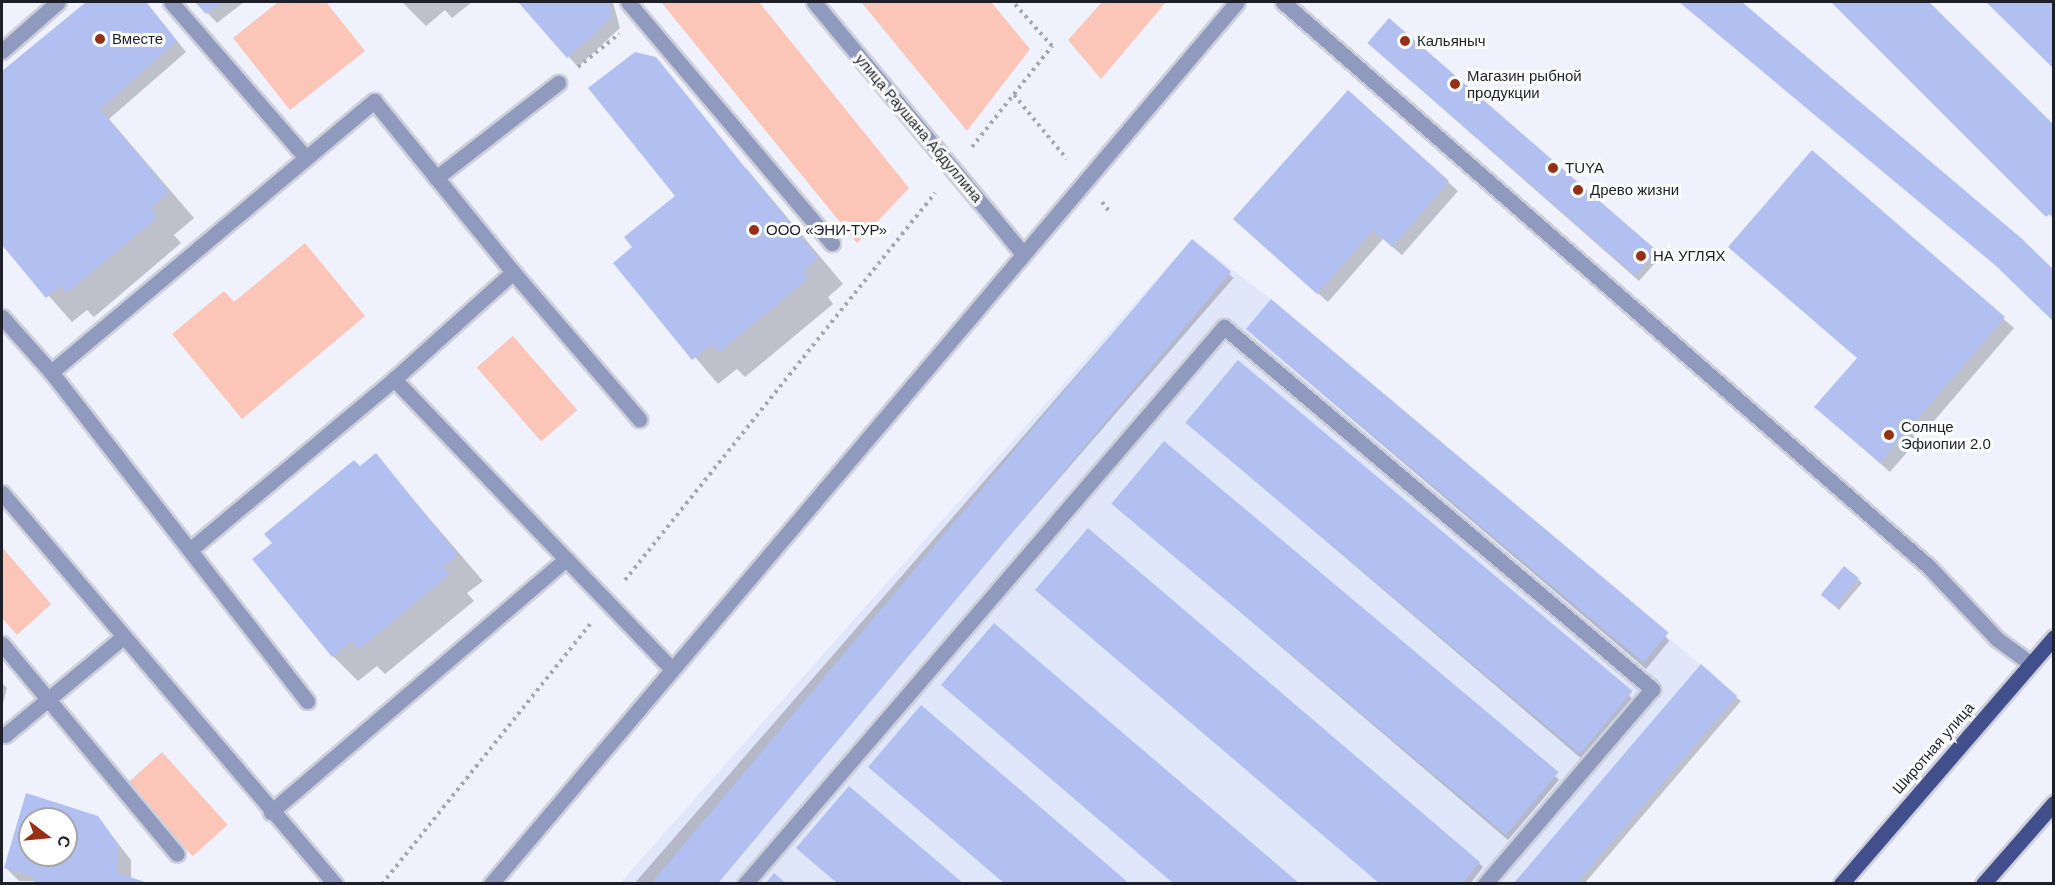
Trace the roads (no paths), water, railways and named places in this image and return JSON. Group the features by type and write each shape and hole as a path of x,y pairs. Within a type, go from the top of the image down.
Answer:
{"main road":[{"name":"Широтная улица","path":"1841,884 2054,637"},
{"path":"1983,884 2054,803"}],"street":[{"path":"2,51 58,2"},
{"path":"171,2 306,158"},
{"path":"628,2 832,243"},
{"name":"улица Раушана Абдуллина","path":"814,2 1023,254"},
{"path":"491,884 670,667 1237,2"},
{"path":"1283,2 1929,567 1997,639 2030,663"},
{"path":"436,178 558,83"},
{"path":"51,372 374,101 513,272 639,419"},
{"path":"191,549 394,378 513,272"},
{"path":"2,317 51,372 307,701"},
{"path":"745,884 1224,327 1652,689 1485,884"},
{"path":"394,378 670,667"},
{"path":"2,492 271,812 335,884"},
{"path":"271,812 566,559"},
{"path":"5,735 123,637"},
{"path":"2,644 177,854"}],"place":[{"name":"Вместе","path":"100,39"},
{"name":"Кальяныч","path":"1405,41"},
{"name":"Магазин рыбной продукции","path":"1455,84"},
{"name":"TUYA","path":"1553,168"},
{"name":"Древо жизни","path":"1578,190"},
{"name":"ООО «ЭНИ-ТУР»","path":"754,230"},
{"name":"НА УГЛЯХ","path":"1641,256"},
{"name":"Солнце Эфиопии 2.0","path":"1889,435"}]}
